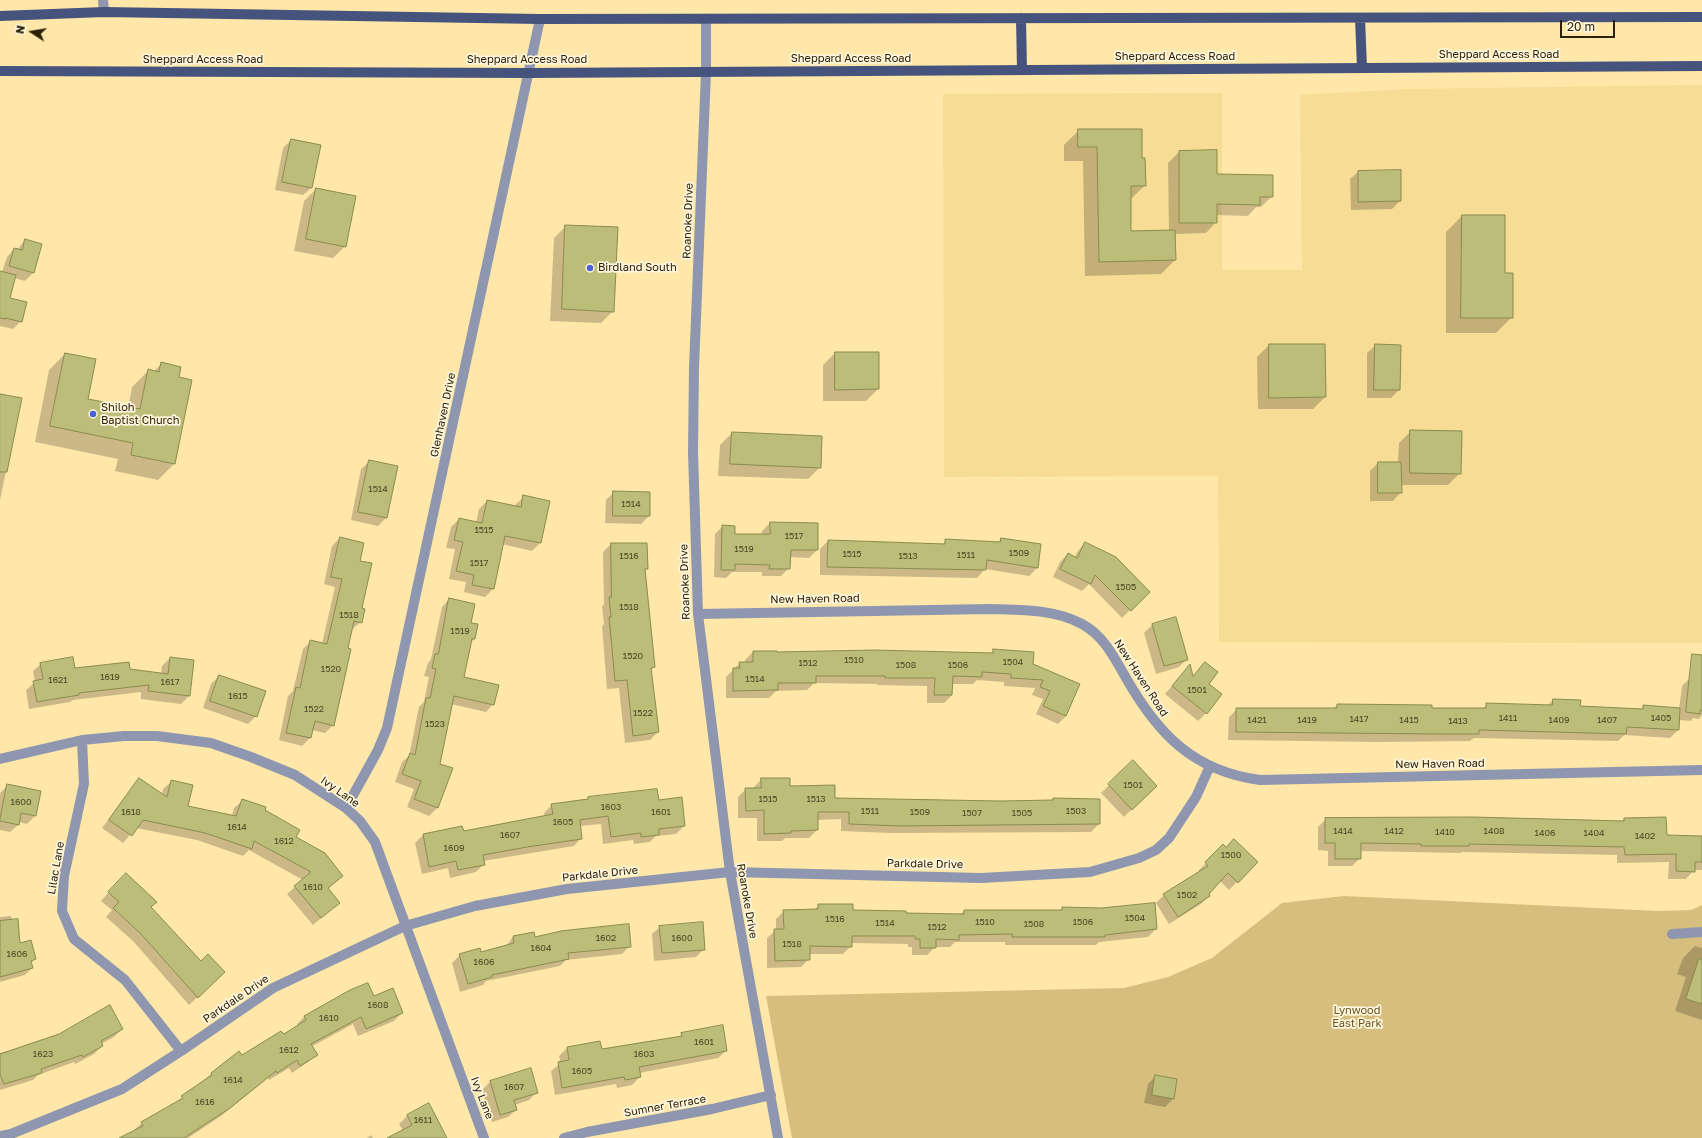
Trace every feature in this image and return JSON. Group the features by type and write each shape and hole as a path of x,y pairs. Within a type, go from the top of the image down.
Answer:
{"main road":[{"path":"0,16 104,12 540,19 1702,17"},
{"path":"1021,18 1022,70"},
{"path":"1360,18 1362,68"},
{"name":"Sheppard Access Road","path":"0,71 529,73 1702,66"}],"street":[{"path":"103,0 104,12"},
{"name":"Glenhaven Drive","path":"346,808 378,750 388,721 540,19"},
{"name":"Roanoke Drive","path":"706,19 706,72 694,367 693,452 698,614 730,872 778,1138"},
{"name":"New Haven Road","path":"698,614 990,609 1027,610 1058,614 1083,625 1098,636 1112,652 1126,678 1161,730 1184,750 1210,766 1241,777 1260,780 1702,770"},
{"name":"Ivy Lane","path":"0,759 82,740 124,736 158,736 211,743 295,775 346,808 360,821 374,842 484,1138"},
{"name":"Lilac Lane","path":"82,740 84,784 64,876 62,912 74,939 125,980 181,1051"},
{"name":"Parkdale Drive","path":"0,1136 11,1134 122,1089 181,1051 273,988 405,926 475,906 567,889 730,872 981,878 1090,872 1139,858 1156,850 1169,838 1196,797 1210,766"},
{"path":"1672,934 1702,932"},
{"name":"Sumner Terrace","path":"564,1138 587,1132 712,1109 771,1095"}],"shaded area":[{"path":"1702,85 1702,643 1219,642 1218,476 944,477 943,94 1222,93 1222,270 1302,270 1300,95 1403,89"}],"green space":[{"name":"Lynwood East Park","path":"1344,896 1659,911 1691,910 1702,905 1702,1138 792,1138 766,996 1124,988 1168,977 1212,958 1282,903"}],"building":[{"path":"1078,129 1142,129 1142,158 1145,158 1146,186 1131,186 1131,231 1175,230 1176,260 1099,262 1097,147 1078,147"},
{"path":"291,139 321,145 312,188 282,182"},
{"path":"1217,150 1217,174 1273,175 1273,197 1260,197 1260,205 1217,204 1217,223 1179,223 1179,151"},
{"path":"1401,170 1401,201 1358,202 1358,171"},
{"path":"316,188 356,196 346,247 306,239"},
{"path":"1462,215 1505,215 1505,273 1513,273 1513,318 1461,318"},
{"name":"Birdland South","path":"565,225 618,227 614,312 562,309"},
{"path":"25,239 42,244 34,273 9,266 14,248 22,250"},
{"path":"0,271 16,275 10,298 27,302 22,322 0,318"},
{"path":"1269,344 1325,344 1326,397 1269,398"},
{"path":"1375,344 1401,345 1400,390 1374,390"},
{"path":"835,352 879,352 879,389 835,390"},
{"name":"Shiloh Baptist Church","path":"65,353 96,359 88,399 140,409 148,369 159,372 161,362 181,367 179,377 192,380 175,464 131,455 133,443 50,426"},
{"path":"0,394 22,398 7,472 0,472"},
{"path":"1410,430 1462,431 1461,474 1410,473"},
{"path":"732,432 822,436 821,468 730,464"},
{"path":"369,460 398,466 387,518 358,512"},
{"path":"1378,462 1401,462 1402,493 1378,493"},
{"path":"613,491 650,492 650,516 613,516"},
{"path":"523,495 550,501 541,543 505,536 494,589 472,585 474,575 456,571 463,542 454,540 459,518 482,523 487,500 521,507"},
{"path":"770,522 818,523 818,550 791,550 790,569 769,569 770,565 735,564 735,570 721,570 722,525 735,526 735,534 770,534"},
{"path":"340,537 364,543 360,561 372,563 362,608 365,609 362,623 354,621 348,648 351,649 334,726 315,721 311,738 286,733 296,687 300,688 310,640 327,644 342,579 331,577"},
{"path":"1001,538 1041,544 1038,568 987,560 986,570 827,567 828,540 945,544 945,539 1000,542"},
{"path":"1085,542 1116,557 1150,592 1131,611 1095,575 1091,584 1060,569 1068,553 1077,558"},
{"path":"611,543 647,543 648,569 645,569 655,667 651,668 659,732 633,736 627,680 615,681 609,617 611,617 609,597 611,597"},
{"path":"449,598 475,604 471,623 478,624 475,639 472,639 464,677 499,685 494,705 454,696 440,764 453,768 438,808 414,799 421,781 402,774 410,753 415,755 426,698 430,698 436,669 432,668 435,654 438,654"},
{"path":"1176,617 1188,660 1164,666 1152,624"},
{"path":"993,649 1034,652 1033,664 1080,684 1066,716 1043,706 1050,691 1040,687 1043,680 1011,678 1011,674 982,672 982,677 953,676 952,695 934,695 935,678 885,678 885,676 816,676 816,683 778,683 778,690 733,691 733,668 740,668 739,662 753,662 753,651 874,650 993,653"},
{"path":"1692,654 1702,655 1702,711 1700,710 1700,714 1686,712"},
{"path":"73,657 75,668 129,662 130,669 168,674 170,657 194,660 190,696 148,691 149,685 79,693 79,695 37,702 33,681 43,679 40,663"},
{"path":"1205,662 1218,672 1209,684 1222,694 1207,714 1172,686 1190,664 1193,676"},
{"path":"219,675 266,691 257,717 210,701"},
{"path":"1553,699 1581,700 1580,706 1643,709 1643,705 1680,708 1679,730 1627,727 1626,734 1479,730 1479,734 1236,732 1236,708 1337,708 1337,704 1432,705 1432,708 1486,708 1486,703 1552,705"},
{"path":"1133,760 1157,786 1132,810 1108,784"},
{"path":"139,778 167,797 171,780 193,785 188,806 236,816 242,799 266,807 265,810 300,830 296,837 325,853 343,876 328,888 340,903 321,918 294,886 311,872 254,841 252,849 205,833 143,820 132,836 109,820"},
{"path":"761,778 790,778 790,786 835,785 835,798 1001,801 1053,800 1053,798 1100,799 1100,824 899,826 849,824 849,812 818,812 818,830 764,834 764,810 746,811 745,788 761,788"},
{"path":"7,784 41,791 36,816 21,813 19,825 0,821"},
{"path":"657,789 659,800 682,797 685,826 659,829 659,835 641,837 641,833 611,837 608,816 580,820 582,839 483,855 485,865 458,870 456,861 429,867 423,834 462,826 464,831 553,814 551,804 588,799 588,797"},
{"path":"1473,817 1624,821 1624,818 1666,817 1667,835 1702,836 1702,862 1695,862 1695,872 1676,871 1676,854 1625,855 1624,847 1469,844 1469,846 1421,846 1421,844 1361,843 1361,859 1335,859 1335,843 1325,843 1325,818"},
{"path":"1234,839 1258,862 1238,883 1228,873 1209,894 1210,896 1178,917 1163,894 1208,866 1205,862 1223,844 1226,847"},
{"path":"126,873 157,902 151,907 201,961 208,954 225,972 198,998 141,934 113,908 119,902 108,892"},
{"path":"1155,903 1157,929 1105,935 1105,937 1012,937 1012,934 959,935 959,940 936,939 936,948 920,948 920,939 915,939 915,936 852,936 852,947 810,946 810,960 775,961 774,929 784,929 783,910 818,909 818,904 853,904 853,910 964,914 964,910 1062,910 1062,907 1101,908"},
{"path":"18,919 20,943 31,940 36,959 31,961 33,968 0,977 0,921"},
{"path":"703,922 705,950 662,953 659,926"},
{"path":"629,924 631,947 568,953 569,959 492,975 492,977 468,984 459,954 480,948 481,952 514,943 513,936 534,932 535,937 561,931"},
{"path":"1699,959 1702,959 1702,1004 1686,999"},
{"path":"368,983 374,996 393,988 403,1013 366,1029 361,1017 311,1044 318,1055 300,1066 297,1060 277,1073 276,1071 230,1108 184,1138 119,1138 143,1126 141,1122 183,1098 181,1096 212,1075 211,1073 239,1051 242,1055 281,1031 284,1034 306,1020 304,1016 350,990"},
{"path":"110,1005 123,1029 101,1041 103,1046 83,1057 82,1055 41,1069 42,1073 4,1084 0,1074 0,1054 59,1034"},
{"path":"723,1025 727,1051 639,1067 641,1077 625,1080 624,1077 562,1088 558,1062 569,1060 567,1047 600,1041 602,1049 682,1036 681,1033"},
{"path":"531,1068 538,1093 514,1100 517,1110 500,1115 490,1081"},
{"path":"1155,1075 1177,1079 1174,1099 1152,1095"},
{"path":"429,1103 447,1138 387,1138 412,1125 407,1115"}],"place":[{"name":"Birdland South","path":"590,268"},
{"name":"Shiloh Baptist Church","path":"93,414"}]}
